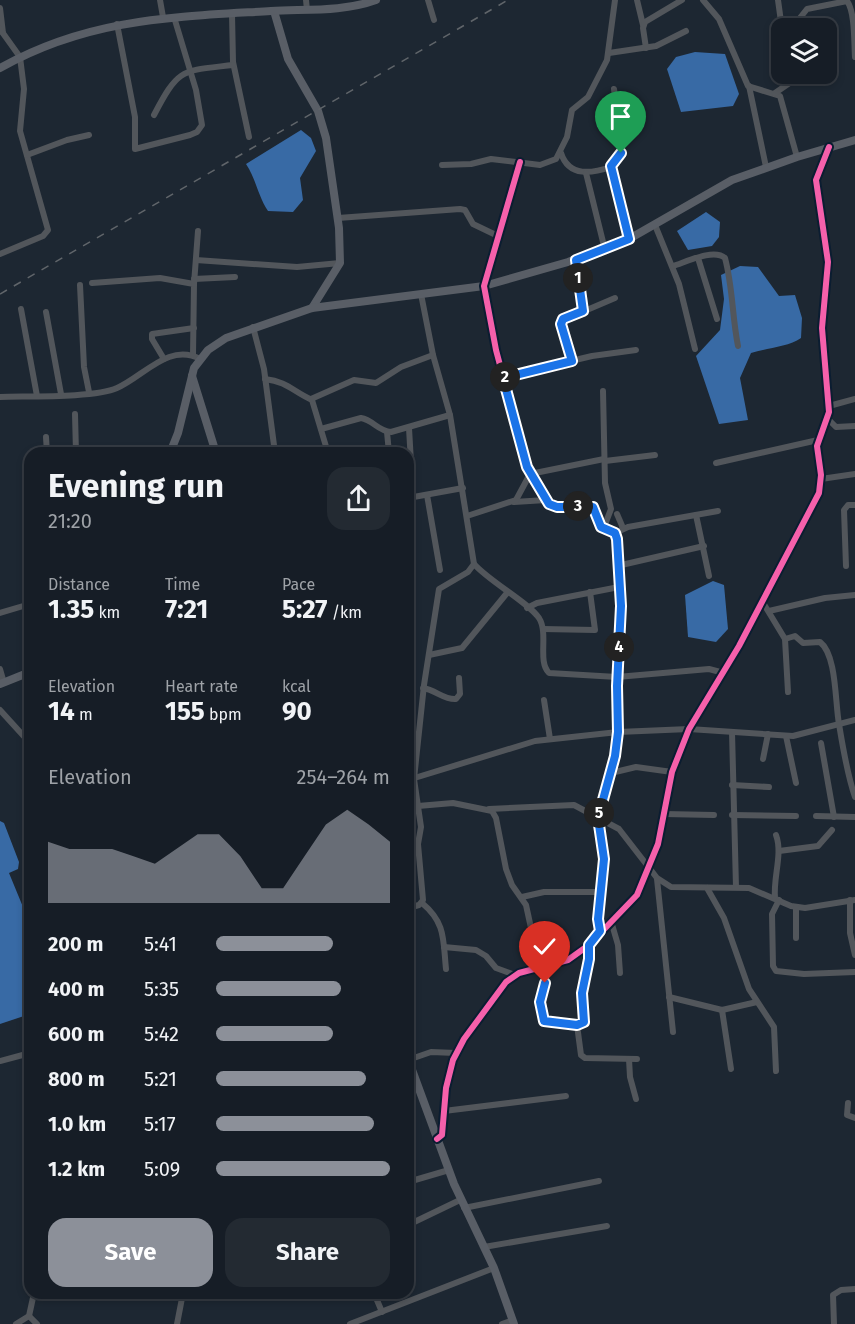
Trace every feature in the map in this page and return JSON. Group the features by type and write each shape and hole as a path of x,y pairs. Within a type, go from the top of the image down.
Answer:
{"main road":[{"path":"0,68 52,43 117,24 163,17 307,10 350,6 376,0"},
{"path":"274,11 288,59 300,84 318,111 326,138 338,218 340,263 312,308"},
{"path":"172,447 178,433 196,357 226,338 253,326 312,308 484,286 576,260 629,239 714,189 766,167 855,140"},
{"path":"192,375 214,447"},
{"path":"2,683 24,674"},
{"path":"414,1080 460,1200 494,1268 513,1322"}],"street":[{"path":"160,0 163,17"},
{"path":"306,0 307,10"},
{"path":"428,0 435,20"},
{"path":"442,165 471,164 491,159 540,165 556,159 567,137 572,110 592,91 609,53 615,0"},
{"path":"637,0 646,48"},
{"path":"643,25 682,0"},
{"path":"703,0 719,19 748,86 766,167"},
{"path":"778,0 780,18"},
{"path":"800,18 807,9 847,1 853,16 855,57"},
{"path":"0,8 2,31 20,57 24,89 20,125 48,230 43,236 0,254"},
{"path":"232,14 233,65 249,138"},
{"path":"117,24 135,117 135,149 164,144 200,129 202,120 198,100 174,17"},
{"path":"609,53 664,43 686,31"},
{"path":"154,115 170,87 189,70 233,65"},
{"path":"775,93 788,84"},
{"path":"748,86 780,96 797,157"},
{"path":"561,153 567,164 586,173 611,166 621,153 622,144 614,89"},
{"path":"27,155 88,135"},
{"path":"437,1139 442,1135 446,1088 456,1053 471,1028 506,982 514,975 568,960 589,945 637,895 651,867 672,772 689,729 724,672 815,502 821,479 818,440 829,406 822,328 828,262 816,180 829,147"},
{"path":"520,162 484,286 503,378 530,474 540,486 546,500 552,506 593,507 603,530"},
{"path":"611,166 629,239"},
{"path":"586,173 605,250"},
{"path":"338,218 460,209 465,210 473,224 498,236"},
{"path":"655,225 673,266 695,349"},
{"path":"1,395 37,396 112,390 127,384 164,359 183,354 196,357 194,282 198,231"},
{"path":"673,266 717,254 725,258 732,286 732,315 738,346"},
{"path":"698,258 717,319"},
{"path":"196,260 297,267 340,263"},
{"path":"576,260 583,311"},
{"path":"92,283 160,278 194,282 235,277"},
{"path":"80,285 84,367 89,392"},
{"path":"421,294 433,356 450,415 474,564 539,618 543,629 545,666 549,673 617,677 709,669 724,672"},
{"path":"572,361 561,321 615,298"},
{"path":"21,309 37,396"},
{"path":"45,312 61,394"},
{"path":"253,326 265,379 273,447"},
{"path":"164,359 152,339 152,334 194,328"},
{"path":"503,378 572,361 636,350"},
{"path":"265,379 282,381 298,395 310,399 354,380 376,383 401,367 433,356"},
{"path":"603,392 605,487 611,509 603,530"},
{"path":"310,399 326,447"},
{"path":"829,406 855,399"},
{"path":"75,414 76,447"},
{"path":"321,429 361,418 387,432 409,428 450,415"},
{"path":"826,418 836,427 855,426"},
{"path":"409,428 409,447"},
{"path":"387,432 388,447"},
{"path":"46,437 47,447"},
{"path":"716,463 818,440"},
{"path":"530,474 604,460 655,455"},
{"path":"512,502 519,497 530,474"},
{"path":"821,479 855,474"},
{"path":"414,497 463,488"},
{"path":"427,495 440,570"},
{"path":"467,516 512,502 546,500"},
{"path":"846,566 844,510 848,505 855,505"},
{"path":"603,530 615,533 623,528 718,511"},
{"path":"617,514 623,528"},
{"path":"696,515 709,576"},
{"path":"600,931 598,919 604,859 598,818 611,773 618,732 617,677 621,606 615,533"},
{"path":"617,566 704,546"},
{"path":"414,757 439,589 468,572 474,564"},
{"path":"527,608 537,603 558,601 619,587"},
{"path":"543,629 595,630 591,592"},
{"path":"429,656 462,648 507,593"},
{"path":"769,611 825,597 855,595"},
{"path":"762,601 785,639 788,692"},
{"path":"0,613 24,606"},
{"path":"785,639 795,636 803,643 820,642 825,646 833,673 839,723 855,797"},
{"path":"0,669 2,683"},
{"path":"423,688 435,690 447,699 456,699 460,694 459,678"},
{"path":"544,700 550,739"},
{"path":"0,710 24,736"},
{"path":"414,779 524,743 550,739 618,732 689,729 786,736 807,734 855,720"},
{"path":"732,732 732,814 736,887"},
{"path":"763,759 768,734"},
{"path":"786,736 796,783"},
{"path":"821,743 834,817"},
{"path":"611,773 636,767 672,772"},
{"path":"732,784 769,787"},
{"path":"414,791 418,806 422,903 437,916 443,930 446,969"},
{"path":"418,806 447,803 489,809 568,804 623,833 651,867 657,878 674,1032"},
{"path":"489,809 496,818 506,869 512,885 522,897 539,947 540,968"},
{"path":"664,814 714,815"},
{"path":"732,814 796,816"},
{"path":"816,816 855,817"},
{"path":"779,851 818,846 832,830"},
{"path":"776,835 779,851 774,876 777,899 772,914 773,966 776,971 804,974 855,972"},
{"path":"657,878 671,887 749,888 796,907 812,907 852,900 850,933 855,955"},
{"path":"707,888 724,918 746,981 757,1002 770,1019 775,1032 777,1071"},
{"path":"522,897 544,892 601,892"},
{"path":"414,906 422,903"},
{"path":"796,907 796,938"},
{"path":"611,921 618,945 620,973"},
{"path":"545,983 540,1002 544,1021 577,1025 585,1020 582,993 589,959 589,945"},
{"path":"444,947 476,950 486,956 496,968 514,975"},
{"path":"669,997 722,1010 757,1002"},
{"path":"722,1010 731,1069"},
{"path":"577,1025 582,1056 637,1059"},
{"path":"414,1057 431,1052 456,1053"},
{"path":"0,1061 24,1055"},
{"path":"629,1059 630,1077 636,1099"},
{"path":"444,1111 566,1096"},
{"path":"848,1102 848,1115 855,1118"},
{"path":"414,1180 449,1170"},
{"path":"464,1208 599,1181"},
{"path":"414,1223 460,1200"},
{"path":"484,1247 607,1226"},
{"path":"350,1324 494,1268"},
{"path":"834,1324 833,1295 841,1290 855,1289"},
{"path":"16,1324 29,1316 33,1299"},
{"path":"177,1324 182,1299"},
{"path":"377,1299 382,1312"},
{"path":"29,1316 37,1324"},
{"path":"502,1324 513,1322"}],"water":[{"path":"695,52 725,54 739,94 733,106 681,112 667,69 676,57"},
{"path":"301,130 311,138 316,151 300,178 303,200 293,212 268,211 246,164"},
{"path":"706,212 720,222 719,237 712,246 688,250 677,231"},
{"path":"740,266 758,267 779,296 795,295 802,318 801,338 784,345 751,353 740,378 748,420 719,424 696,356 720,330 724,299 721,275"},
{"path":"713,581 724,585 728,629 716,642 688,637 685,595"},
{"path":"0,821 4,823 19,862 18,869 9,873 24,909 24,1016 0,1024"}],"railway":[{"path":"0,294 508,0"}],"cycle path":[{"path":"437,1139 442,1135 446,1088 453,1060 464,1039 506,982 519,973 568,960 589,945 637,895 658,844 672,772 689,729 739,646 819,493 821,475 817,446 829,412 822,328 828,262 816,180 829,147"},
{"path":"520,162 484,286 496,350 527,467 552,506 593,507 601,527 615,533 617,539 621,606 617,685 618,732 615,756 598,818 605,859 598,919 600,931"}],"route":[{"path":"545,983 540,999 544,1021 577,1025 584,1022 582,993 589,959 589,945 600,931 598,919 604,859 598,818 615,756 618,732 617,686 621,606 617,539 613,531 603,530 593,507 584,505 557,507 552,506 546,500 527,467 503,378 572,361 561,321 583,311 576,260 629,239 611,166 621,153"}]}
